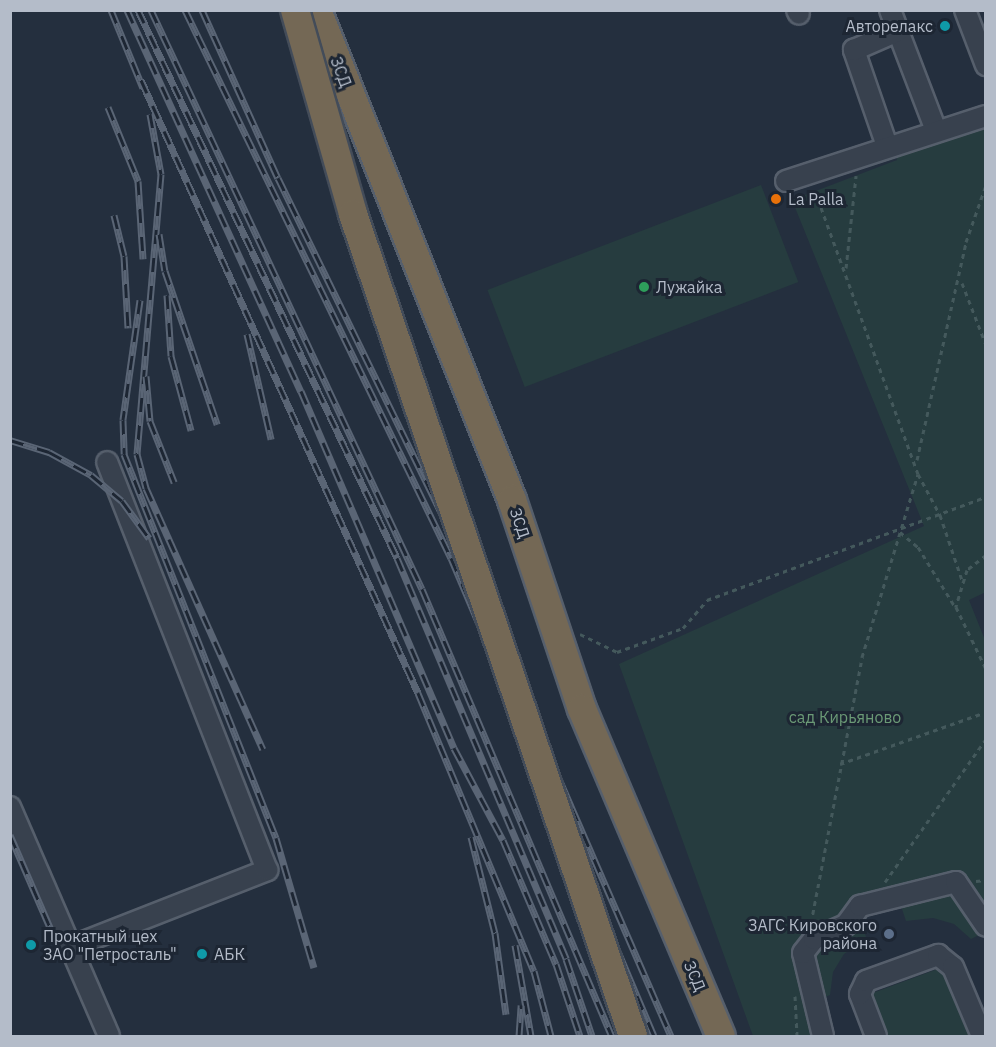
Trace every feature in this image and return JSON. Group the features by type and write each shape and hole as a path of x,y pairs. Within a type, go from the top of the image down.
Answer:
{"highway":[{"name":"ЗСД","path":"295,10 357,225 633,1036"},
{"name":"ЗСД","path":"317,10 512,500 582,709 721,1036"}],"lane":[{"path":"890,10 935,128"},
{"path":"965,10 986,65"},
{"path":"887,146 854,50 898,32"},
{"path":"786,181 935,128 986,116"},
{"path":"71,947 267,870 107,462"},
{"path":"10,807 110,1036"},
{"path":"823,1036 804,959 808,943 846,925 873,898 911,897 956,882 986,926"},
{"path":"876,1036 861,987 873,976 927,955 938,955 953,967 982,1031"}],"path":[{"path":"846,270 857,156"},
{"path":"808,943 862,657 918,474 917,461 809,173"},
{"path":"917,461 961,281 966,242 986,185"},
{"path":"961,281 986,345"},
{"path":"918,474 940,515 962,580 956,607"},
{"path":"573,630 617,652 683,628 707,600 900,532 986,497"},
{"path":"900,532 918,547 956,607 986,669"},
{"path":"962,580 986,555"},
{"path":"840,764 986,712"},
{"path":"873,898 986,739"}],"green space":[{"name":"сад Кирьяново","path":"985,126 986,592 969,600 985,640 985,912 961,874 912,891 888,888 863,899 797,944 815,1036 753,1036 619,664 924,526 792,200 897,160 894,151"},
{"name":"Лужайка","path":"761,185 798,282 525,387 487,290"},
{"path":"942,888 961,893 981,934 971,939 954,924 933,918 906,921 901,906"},
{"path":"860,922 867,939 844,954 833,972 830,995 818,1000 809,957 814,941"},
{"path":"943,967 973,1036 885,1036 870,994"}],"railway":[{"path":"111,10 143,88"},
{"path":"127,10 301,391 454,748 503,840 556,964 580,1036"},
{"path":"138,10 397,558 566,959 592,1036"},
{"path":"151,10 422,589 612,1036"},
{"path":"185,10 451,558 654,1036"},
{"path":"202,10 278,178 460,551 671,1036"},
{"path":"141,80 418,693 534,971 551,1036"},
{"path":"108,107 138,181 143,259"},
{"path":"150,114 161,174 137,454 146,488 263,749"},
{"path":"114,215 124,256 128,328"},
{"path":"159,234 165,271 217,424"},
{"path":"167,295 171,356 191,430"},
{"path":"140,300 123,420 124,454 276,838 314,968"},
{"path":"247,334 271,439"},
{"path":"146,376 150,421 174,482"},
{"path":"10,440 49,452 91,475 122,501 149,538"},
{"path":"10,835 55,939"},
{"path":"471,837 495,933 506,1014"},
{"path":"515,945 531,1036"},
{"path":"519,1036 521,1005"}],"place":[{"name":"Авторелакс","path":"945,26"},
{"name":"La Palla","path":"776,199"},
{"name":"Лужайка","path":"644,287"},
{"name":"ЗАГС Кировского района","path":"889,934"},
{"name":"Прокатный цех ЗАО \"Петросталь\"","path":"31,945"},
{"name":"АБК","path":"202,954"}]}
